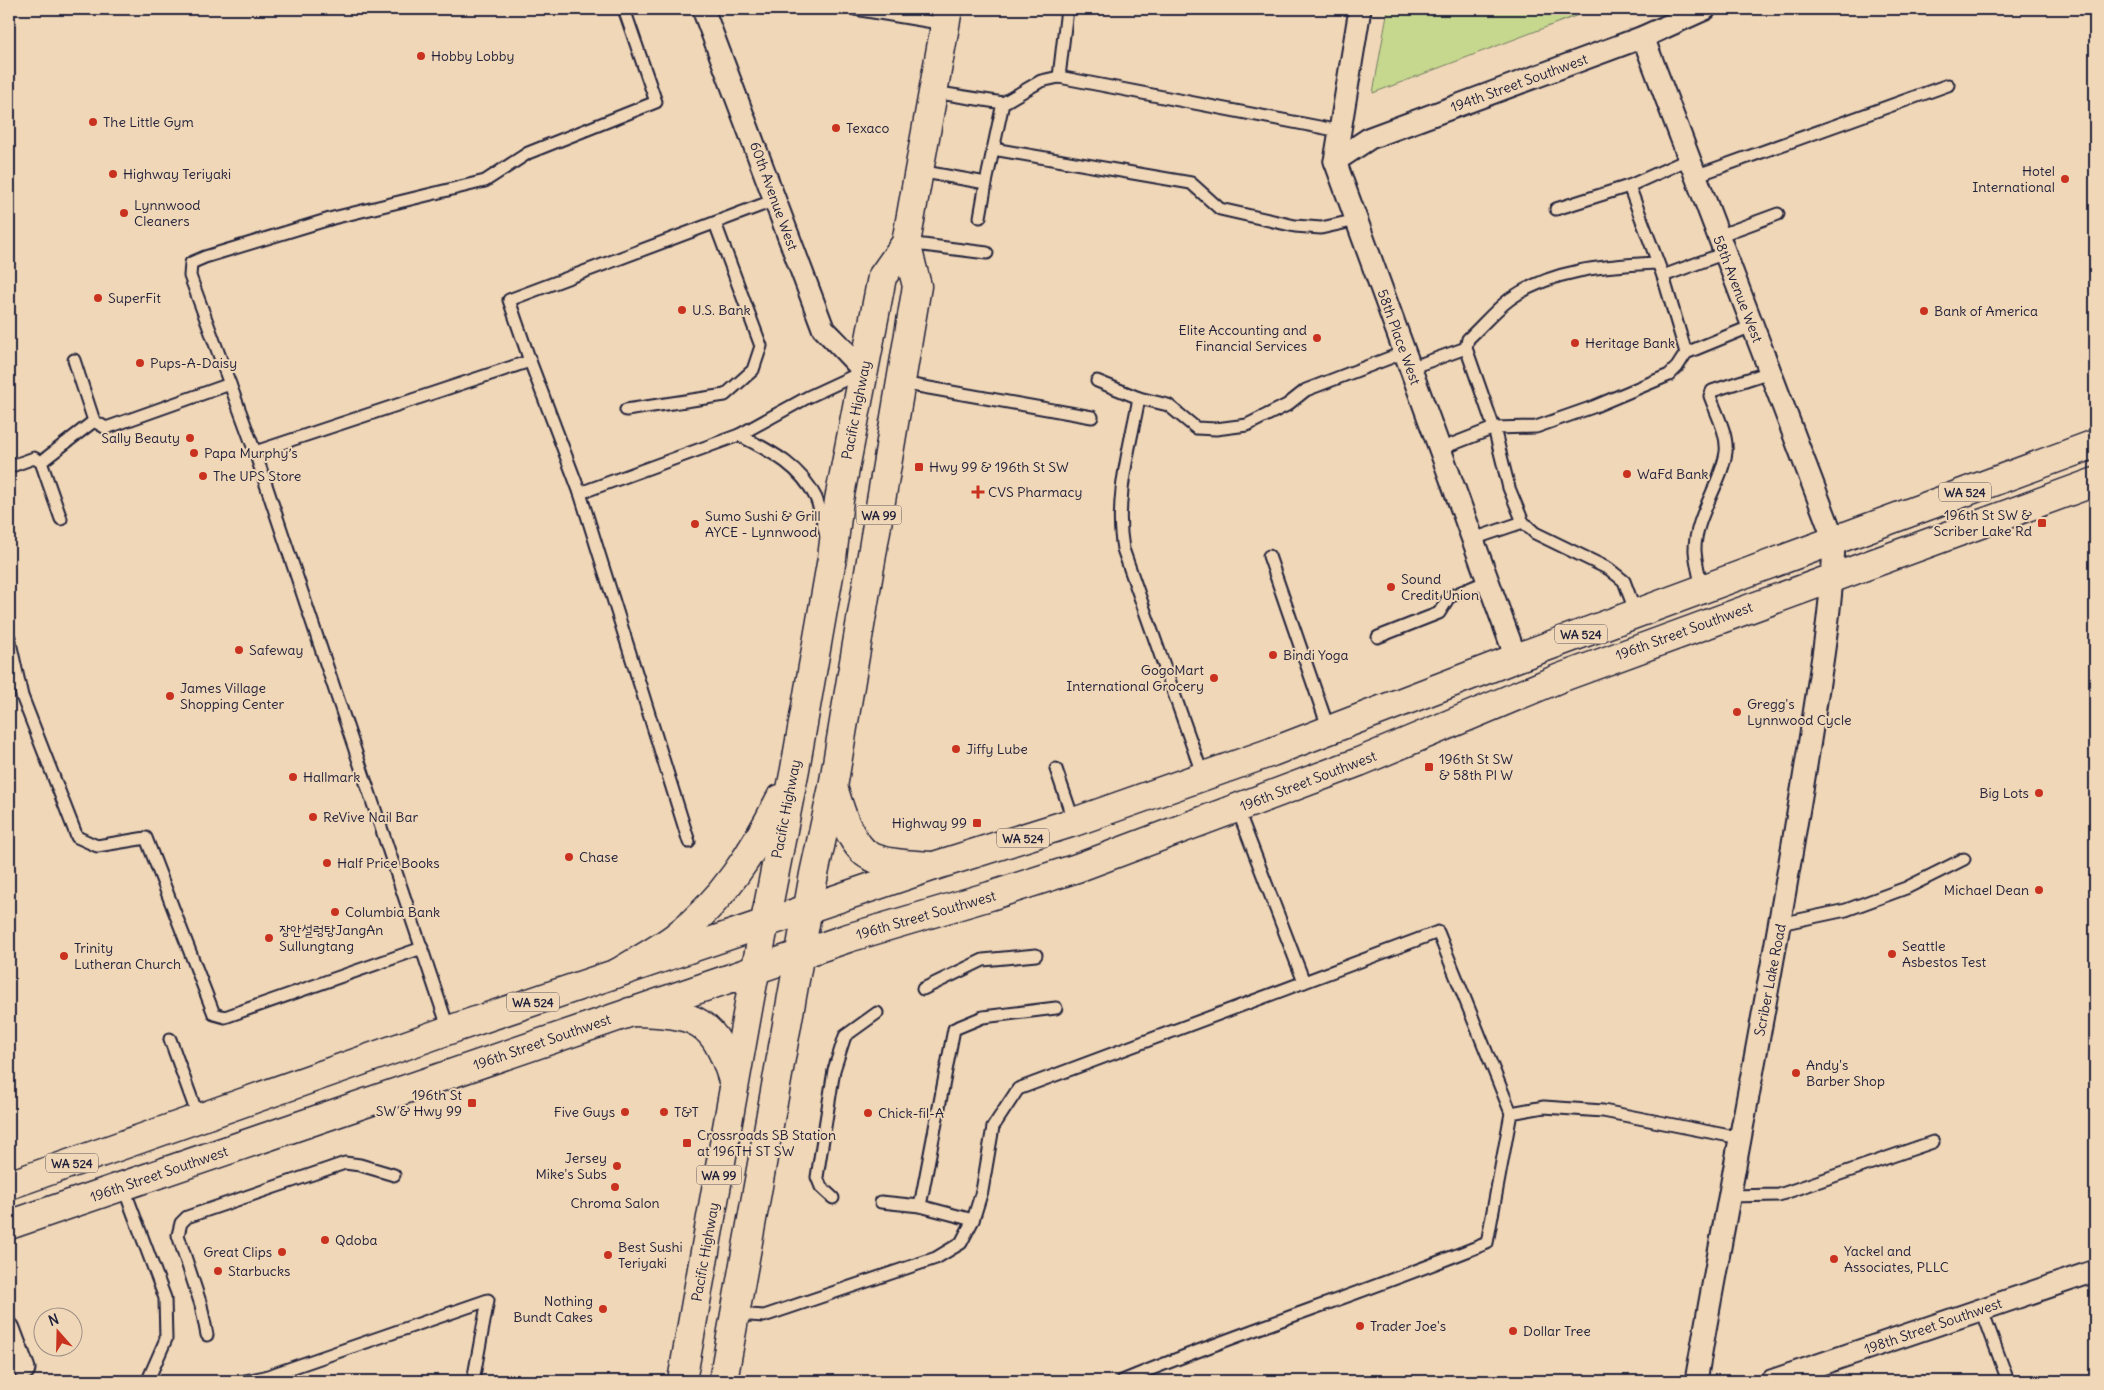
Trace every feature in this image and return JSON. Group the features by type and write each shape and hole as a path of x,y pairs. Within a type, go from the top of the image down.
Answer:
{"main road":[{"name":"Pacific Highway","path":"723,1381 814,874 833,787 917,286 906,243 946,17"},
{"name":"Pacific Highway","path":"682,1381 773,878 795,768 832,558 839,500 882,276 906,243"},
{"name":"WA 524","path":"9,1185 449,1030 934,866 1074,822 1272,752 1636,613 2095,444"},
{"name":"196th Street Southwest","path":"9,1225 800,954 1077,868 1359,762 1560,678 2095,482"},
{"path":"1483,710 1482,698 1494,686 1512,677 1518,664 1516,658"},
{"path":"1236,808 1236,797 1239,787 1272,752"},
{"path":"616,974 674,938 706,910 725,888 755,846 795,768"},
{"path":"833,787 850,833 864,852 900,864 934,866"},
{"path":"630,1012 668,1012 680,1014 698,1021 719,1041 728,1061 735,1087"},
{"path":"385,1096 402,1068 447,1044 450,1037 449,1030"},
{"path":"123,1186 122,1175 134,1141"}],"street":[{"name":"60th Avenue West","path":"703,9 823,328 864,371"},
{"name":"58th Place West","path":"1360,9 1335,161 1516,658"},
{"name":"194th Street Southwest","path":"1335,161 1370,138 1643,37 1705,9"},
{"name":"58th Avenue West","path":"1643,37 1834,540"},
{"path":"1834,540 1834,577"},
{"name":"Scriber Lake Road","path":"1696,1381 1780,924 1834,577"},
{"name":"198th Street Southwest","path":"1771,1381 2095,1271"},
{"path":"10,1337 24,1369"}],"lane":[{"path":"449,1030 256,452 190,276 191,264 204,257 328,220 485,181 528,153 656,102 624,9"},
{"path":"856,9 946,17"},
{"path":"1059,77 1067,9"},
{"path":"933,92 1003,103 1041,81 1059,77 1340,131"},
{"path":"1556,209 1692,168 1948,84"},
{"path":"980,217 1003,103"},
{"path":"993,149 1191,183 1220,209 1295,226 1321,228 1356,220"},
{"path":"919,171 986,183"},
{"path":"1629,186 1657,263 1664,276 1686,353"},
{"path":"689,842 580,493 509,300 775,200"},
{"path":"1664,276 1778,214"},
{"path":"626,410 725,395 753,370 761,346 715,223"},
{"path":"906,243 987,253"},
{"path":"1636,613 1624,581 1609,569 1535,533 1523,522 1509,488 1494,428 1466,348 1468,339 1510,299 1537,285 1570,272 1657,263"},
{"path":"1440,449 1494,428 1536,427 1592,407 1669,375 1686,353 1752,326"},
{"path":"1097,381 1139,398 1168,405 1196,428 1216,429 1247,425 1287,405 1306,390 1408,360 1466,348"},
{"path":"74,360 94,421 106,428 230,384"},
{"path":"256,452 530,361"},
{"path":"580,493 739,435 808,397 864,371"},
{"path":"1702,589 1695,550 1702,516 1726,451 1722,428 1710,396 1712,391 1770,372"},
{"path":"901,383 1092,417"},
{"path":"1139,398 1120,505 1119,528 1123,549 1202,776"},
{"path":"42,462 94,421"},
{"path":"739,435 774,453 800,473 816,499 832,558"},
{"path":"9,467 34,458 42,462 61,519"},
{"path":"1473,539 1523,522"},
{"path":"1269,556 1328,730"},
{"path":"1378,637 1439,614 1449,597 1488,581"},
{"path":"9,638 22,696 77,837 97,846 146,838 214,1014 225,1017 422,948"},
{"path":"1056,769 1074,822"},
{"path":"1236,808 1304,982"},
{"path":"1780,924 1846,910 1906,888 1964,858"},
{"path":"735,1314 764,1316 876,1276 936,1258 961,1242 974,1220 982,1192 993,1127 1018,1089 1438,932 1510,1113 1487,1243 1426,1268 1179,1358 1122,1381"},
{"path":"923,989 984,960 1036,955"},
{"path":"920,1206 954,1029 983,1017 1056,1008"},
{"path":"833,1198 821,1187 817,1176 834,1070 845,1036 876,1013"},
{"path":"170,1039 199,1119"},
{"path":"1510,1113 1544,1107 1603,1111 1740,1138"},
{"path":"1729,1196 1779,1195 1932,1142"},
{"path":"207,1335 201,1305 178,1235 181,1223 187,1216 344,1163 360,1165 394,1176"},
{"path":"123,1186 165,1298 166,1339 149,1381"},
{"path":"882,1202 920,1206 974,1220"},
{"path":"245,1381 265,1377 488,1300 473,1381"},
{"path":"1982,1310 2008,1381"}],"green space":[{"path":"1388,9 1594,9 1373,93"}],"place":[{"name":"Hobby Lobby","path":"421,56"},
{"name":"The Little Gym","path":"93,122"},
{"name":"Texaco","path":"836,128"},
{"name":"Highway Teriyaki","path":"113,174"},
{"name":"Hotel International","path":"2065,179"},
{"name":"Lynnwood Cleaners","path":"124,213"},
{"name":"SuperFit","path":"98,298"},
{"name":"U.S. Bank","path":"682,310"},
{"name":"Bank of America","path":"1924,311"},
{"name":"Elite Accounting and Financial Services","path":"1317,338"},
{"name":"Heritage Bank","path":"1575,343"},
{"name":"Pups-A-Daisy","path":"140,363"},
{"name":"Sally Beauty","path":"190,438"},
{"name":"Papa Murphy’s","path":"194,453"},
{"name":"Hwy 99 & 196th St SW","path":"919,467"},
{"name":"WaFd Bank","path":"1627,474"},
{"name":"The UPS Store","path":"203,476"},
{"name":"CVS Pharmacy","path":"978,492"},
{"name":"196th St SW & Scriber Lake Rd","path":"2042,523"},
{"name":"Sumo Sushi & Grill AYCE - Lynnwood","path":"695,524"},
{"name":"Sound Credit Union","path":"1391,587"},
{"name":"Safeway","path":"239,650"},
{"name":"Bindi Yoga","path":"1273,655"},
{"name":"GogoMart International Grocery","path":"1214,678"},
{"name":"James Village Shopping Center","path":"170,696"},
{"name":"Gregg's Lynnwood Cycle","path":"1737,712"},
{"name":"Jiffy Lube","path":"956,749"},
{"name":"196th St SW & 58th Pl W","path":"1429,767"},
{"name":"Hallmark","path":"293,777"},
{"name":"Big Lots","path":"2039,793"},
{"name":"ReVive Nail Bar","path":"313,817"},
{"name":"Highway 99","path":"977,823"},
{"name":"Chase","path":"569,857"},
{"name":"Half Price Books","path":"327,863"},
{"name":"Michael Dean","path":"2039,890"},
{"name":"Columbia Bank","path":"335,912"},
{"name":"장안설렁탕JangAn Sullungtang","path":"269,938"},
{"name":"Seattle Asbestos Test","path":"1892,954"},
{"name":"Trinity Lutheran Church","path":"64,956"},
{"name":"Andy's Barber Shop","path":"1796,1073"},
{"name":"196th St SW & Hwy 99","path":"472,1103"},
{"name":"Five Guys","path":"625,1112"},
{"name":"T&T","path":"664,1112"},
{"name":"Chick-fil-A","path":"868,1113"},
{"name":"Crossroads SB Station at 196TH ST SW","path":"687,1143"},
{"name":"Jersey Mike's Subs","path":"617,1166"},
{"name":"Chroma Salon","path":"615,1187"},
{"name":"Qdoba","path":"325,1240"},
{"name":"Great Clips","path":"282,1252"},
{"name":"Best Sushi Teriyaki","path":"608,1255"},
{"name":"Yackel and Associates, PLLC","path":"1834,1259"},
{"name":"Starbucks","path":"218,1271"},
{"name":"Nothing Bundt Cakes","path":"603,1309"},
{"name":"Trader Joe's","path":"1360,1326"},
{"name":"Dollar Tree","path":"1513,1331"}]}
